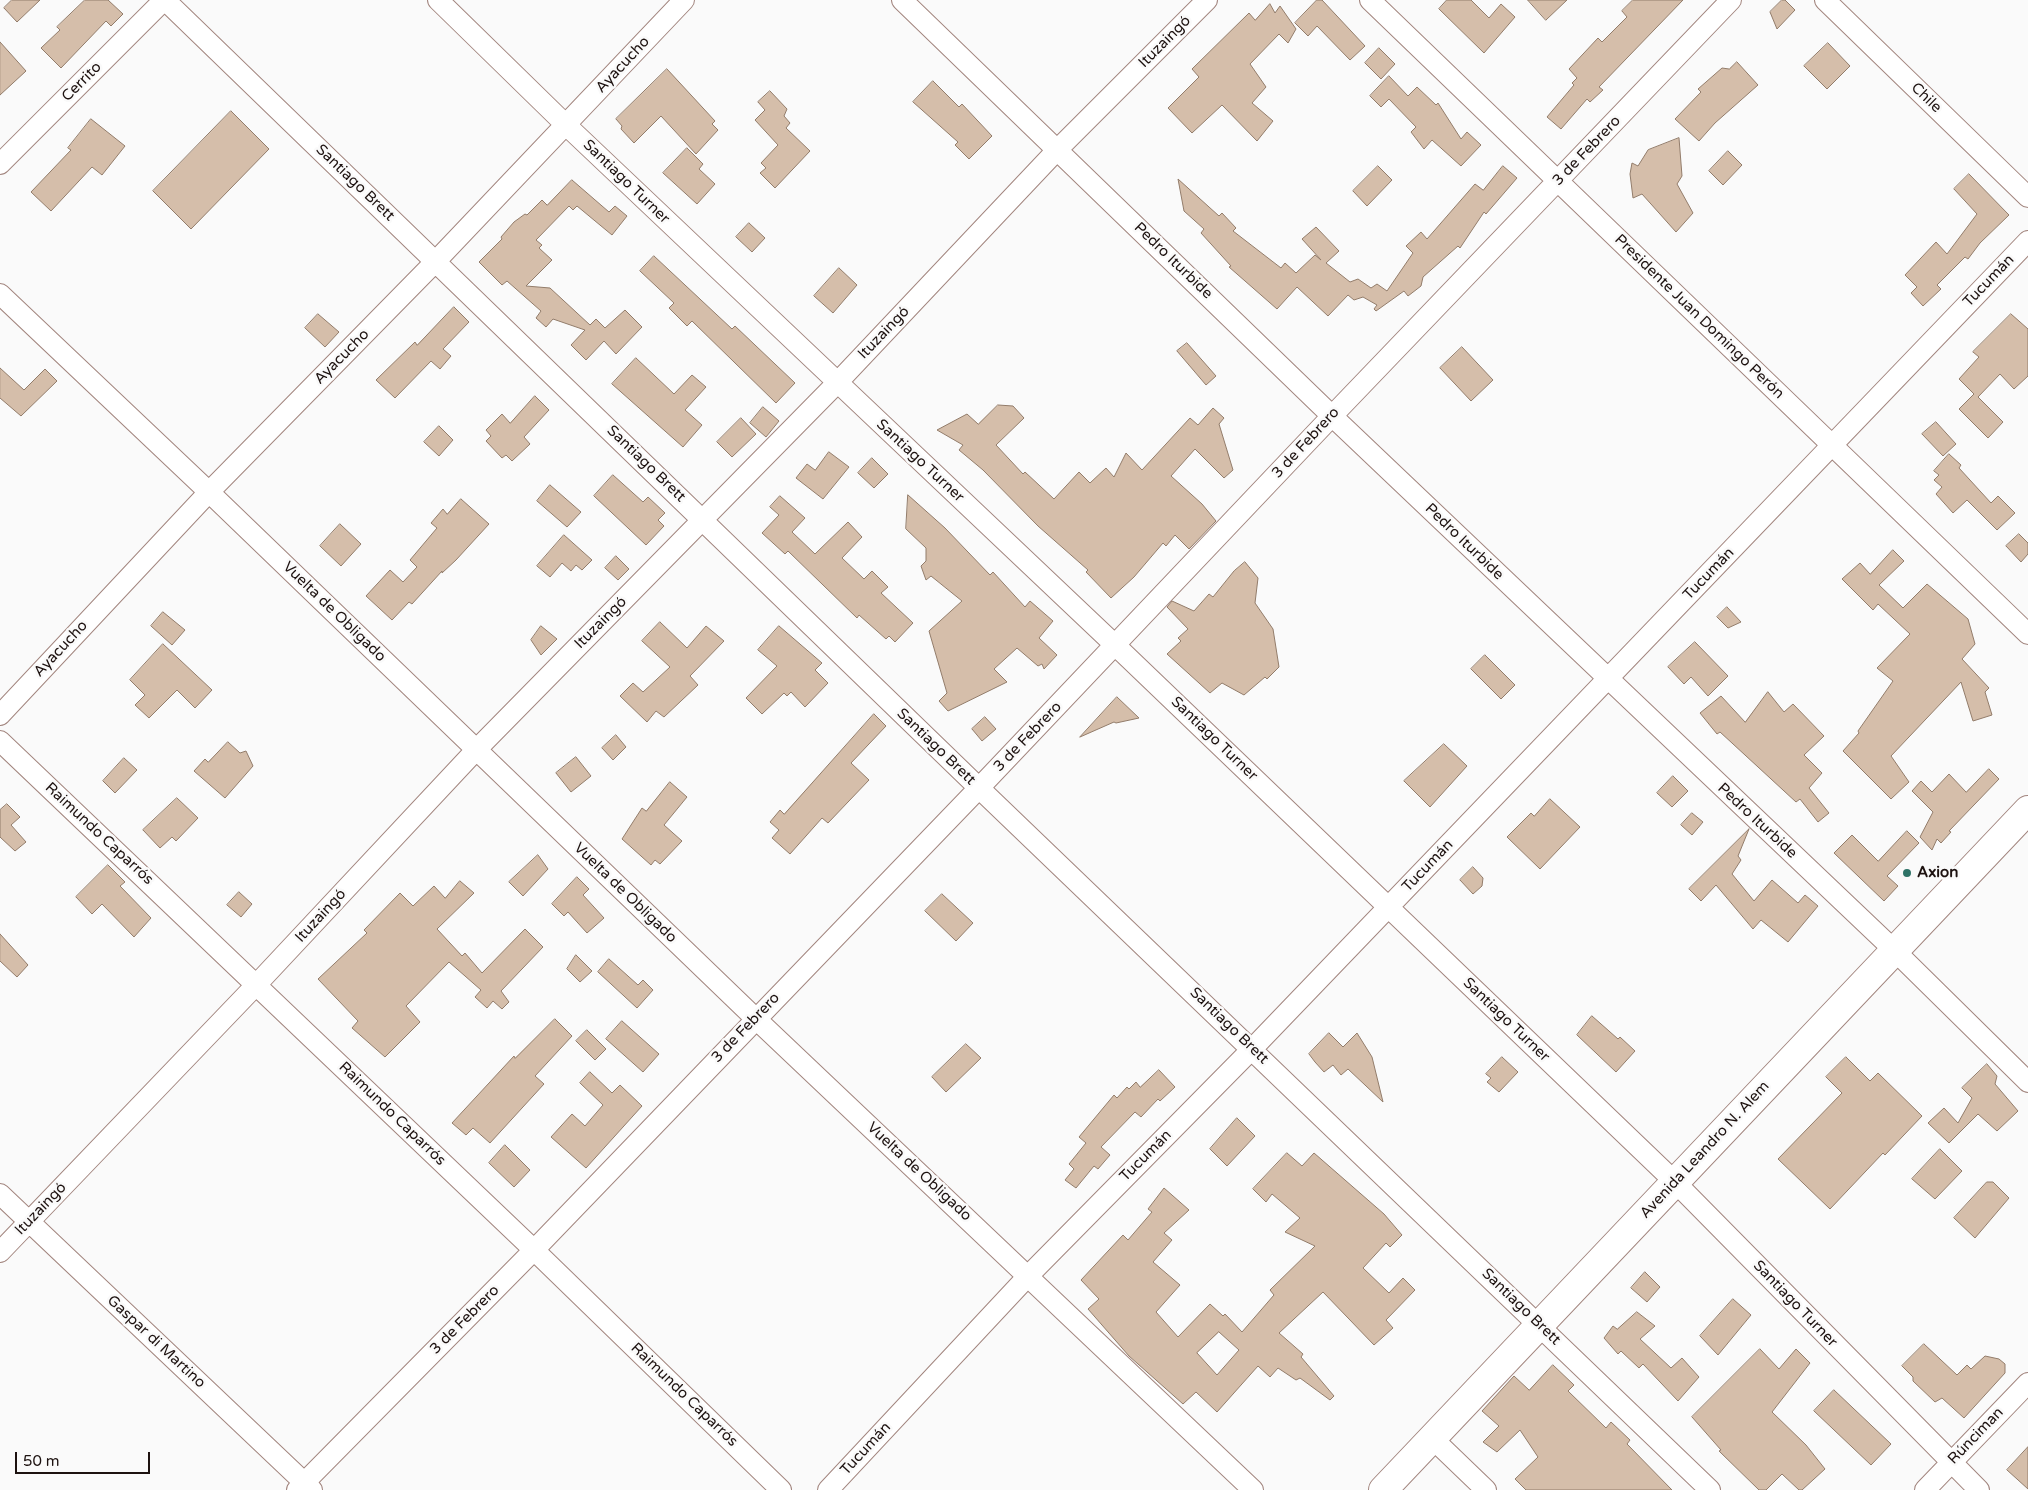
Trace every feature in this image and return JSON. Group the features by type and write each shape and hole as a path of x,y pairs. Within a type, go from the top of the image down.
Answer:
{"main road":[{"name":"Avenida Leandro N. Alem","path":"1384,1490 1538,1324 2028,810"}],"street":[{"name":"Cerrito","path":"0,164 164,0"},
{"name":"Santiago Brett","path":"164,0 703,519 979,788 1710,1490"},
{"name":"Santiago Turner","path":"438,0 566,125 1116,645 1675,1182 1950,1463 1979,1490"},
{"name":"Ayacucho","path":"0,715 209,492 436,261 684,0"},
{"name":"Pedro Iturbide","path":"902,0 1607,680 1894,950 2028,1082"},
{"name":"Ituzaingó","path":"0,1252 257,984 476,750 837,382 1058,150 1207,0"},
{"name":"Presidente Juan Domingo Perón","path":"1370,0 2028,634"},
{"name":"3 de Febrero","path":"305,1488 755,1018 979,788 1731,0"},
{"name":"Chile","path":"1824,0 2028,197"},
{"name":"Tucumán","path":"828,1490 1028,1276 1252,1049 2028,241"},
{"name":"Vuelta de Obligado","path":"0,294 209,492 755,1018 1253,1490"},
{"name":"Raimundo Caparrós","path":"0,740 534,1250 781,1490"},
{"name":"Gaspar di Martino","path":"0,1194 305,1488"},
{"name":"Rúnciman","path":"1925,1490 2028,1384"},
{"path":"1432,1438 1486,1490"}],"building":[{"path":"12,0 40,0 17,22 4,8"},
{"path":"85,0 108,0 123,14 111,26 106,21 61,68 41,48 60,30 57,27"},
{"path":"1317,0 1322,0 1365,46 1350,60 1317,26 1308,36 1295,23"},
{"path":"1447,0 1471,0 1489,18 1501,4 1515,17 1484,53 1439,9"},
{"path":"1528,0 1567,0 1546,20"},
{"path":"1633,0 1683,0 1599,87 1603,90 1590,102 1587,99 1561,129 1547,117 1574,85 1572,83 1577,78 1569,69 1598,38 1602,42 1627,17 1622,11"},
{"path":"1782,0 1785,0 1795,10 1777,29 1770,12"},
{"path":"1270,4 1275,13 1280,6 1296,29 1288,43 1279,34 1250,64 1266,87 1252,103 1273,121 1257,141 1222,105 1192,133 1168,108 1199,77 1192,69 1249,13 1255,20"},
{"path":"0,42 26,71 0,95"},
{"path":"1828,43 1850,66 1827,89 1804,66"},
{"path":"1379,48 1395,64 1381,79 1365,63"},
{"path":"1737,62 1758,85 1715,123 1699,141 1675,119 1701,92 1698,89 1722,68 1729,69"},
{"path":"667,69 715,121 712,124 718,130 696,154 661,116 634,143 621,129 622,126 616,119"},
{"path":"1389,76 1408,96 1417,87 1436,105 1438,103 1461,139 1467,132 1481,145 1461,166 1432,140 1424,149 1411,132 1416,127 1389,99 1381,107 1370,96"},
{"path":"933,81 959,107 962,104 992,136 969,159 955,145 958,142 913,102"},
{"path":"770,91 787,109 784,116 790,123 786,128 810,151 775,188 760,173 766,168 761,163 778,145 755,120 765,110 758,102"},
{"path":"231,111 269,149 191,229 153,191"},
{"path":"91,119 125,146 102,175 92,167 51,211 31,192 71,150 68,148"},
{"path":"1679,138 1682,176 1677,184 1693,213 1676,232 1642,194 1633,198 1630,174 1632,163 1638,166 1648,150"},
{"path":"687,148 703,164 699,169 715,184 697,204 663,173"},
{"path":"1728,151 1742,165 1723,185 1709,171"},
{"path":"1378,166 1392,180 1367,206 1353,191"},
{"path":"1503,166 1517,178 1486,214 1484,212 1460,248 1458,246 1423,277 1421,286 1408,296 1404,291 1376,311 1374,309 1377,305 1363,297 1354,300 1348,295 1328,316 1297,287 1277,309 1229,267 1231,266 1201,233 1204,229 1184,211 1178,179 1219,216 1222,213 1236,228 1233,231 1281,268 1285,263 1296,273 1315,255 1321,260 1302,239 1316,227 1339,251 1326,263 1350,282 1358,279 1371,288 1377,284 1387,291 1413,253 1406,246 1421,232 1427,239 1475,184 1483,190"},
{"path":"1969,174 2009,215 1980,243 1968,259 1965,257 1937,285 1941,289 1923,306 1911,293 1917,287 1905,275 1936,242 1947,254 1977,214 1954,189"},
{"path":"572,180 609,212 615,206 627,216 612,235 577,206 573,210 569,206 536,240 542,245 539,248 552,260 526,286 550,288 590,325 596,319 605,328 625,310 642,327 616,354 604,341 586,360 571,345 585,330 553,319 546,327 536,318 541,311 507,281 502,285 479,262 502,239 501,237 514,222 525,214 527,215 542,200 547,205"},
{"path":"749,223 765,238 752,252 736,237"},
{"path":"654,256 732,329 735,326 795,383 776,403 692,321 687,326 669,308 674,303 640,271"},
{"path":"839,268 857,285 833,313 814,296"},
{"path":"454,307 469,322 443,349 451,356 440,369 431,361 395,398 376,380 415,342 417,345"},
{"path":"318,314 339,332 325,347 305,328"},
{"path":"2011,314 2028,329 2028,376 2014,389 2000,374 1978,397 2003,422 1988,438 1959,409 1974,394 1959,379 1979,357 1973,352"},
{"path":"1187,343 1216,376 1206,385 1177,351"},
{"path":"1462,347 1493,380 1471,401 1440,368"},
{"path":"636,358 674,394 692,375 706,387 685,410 702,425 683,447 612,384"},
{"path":"0,368 24,390 45,369 57,381 21,416 0,398"},
{"path":"535,396 549,410 524,437 530,444 512,461 506,455 502,458 486,441 491,436 486,430 502,414 510,423"},
{"path":"998,405 1013,406 1024,418 996,445 1023,474 1025,472 1054,499 1079,472 1090,483 1106,468 1114,477 1126,453 1142,470 1190,418 1198,425 1213,408 1224,418 1219,424 1233,470 1224,478 1195,449 1171,476 1202,504 1216,521 1189,549 1175,535 1166,546 1163,543 1134,577 1111,598 1086,572 1088,570 1038,526 983,470 959,450 963,445 937,430 967,414 978,424"},
{"path":"763,407 779,421 766,437 750,423"},
{"path":"741,418 756,434 732,457 717,442"},
{"path":"1936,422 1956,444 1943,456 1922,434"},
{"path":"439,426 453,440 439,456 424,442"},
{"path":"829,452 849,467 823,499 796,478 807,464 815,470"},
{"path":"1949,454 1961,465 1959,468 1991,503 1998,496 2015,513 1997,530 1967,500 1953,513 1936,494 1942,487 1934,480 1939,475 1934,471"},
{"path":"872,458 888,474 874,488 858,473"},
{"path":"613,475 643,502 648,497 665,513 658,520 664,526 646,545 594,496"},
{"path":"550,485 581,512 567,527 537,501"},
{"path":"908,495 945,528 990,575 993,572 1025,607 1030,601 1053,621 1039,638 1057,655 1044,669 1042,664 1038,666 1017,648 994,669 1007,682 948,711 939,701 947,693 929,631 962,601 931,576 926,580 921,566 926,561 926,548 906,529"},
{"path":"780,496 805,518 792,532 815,554 848,522 862,537 842,558 864,579 872,571 888,587 881,593 913,623 895,642 889,636 886,639 859,615 857,618 788,551 785,554 762,533 779,515 770,507"},
{"path":"461,499 489,524 412,604 409,602 392,620 366,596 390,570 403,582 417,567 410,560 437,528 431,523 443,509 447,514"},
{"path":"340,524 361,544 341,566 320,546"},
{"path":"2019,534 2028,543 2028,554 2021,562 2006,546"},
{"path":"564,535 592,560 582,570 576,565 571,571 562,563 550,577 537,566"},
{"path":"1893,550 1904,561 1879,585 1903,608 1927,584 1968,619 1975,644 1962,659 1989,688 1985,692 1992,715 1973,721 1961,682 1891,756 1909,782 1891,799 1843,751 1859,733 1858,731 1893,681 1877,668 1910,634 1878,604 1873,610 1842,579 1860,563 1870,574"},
{"path":"616,556 629,569 618,580 605,568"},
{"path":"1245,562 1258,578 1255,603 1273,629 1279,667 1267,679 1265,677 1244,695 1222,683 1210,693 1167,654 1181,641 1178,638 1188,629 1167,607 1172,601 1194,611 1209,594 1213,597 1234,571"},
{"path":"1727,607 1741,622 1728,628 1717,617"},
{"path":"163,612 185,630 172,645 151,626"},
{"path":"660,622 687,648 706,626 724,641 690,676 698,685 664,717 656,711 647,722 620,696 633,683 643,692 670,667 642,641"},
{"path":"541,626 557,639 541,655 531,640"},
{"path":"779,626 822,663 815,670 828,683 805,707 791,692 787,696 784,693 762,714 746,698 777,666 758,650"},
{"path":"1695,642 1728,676 1708,696 1691,677 1684,684 1668,667"},
{"path":"163,644 212,690 195,708 177,690 149,718 135,705 145,695 130,680"},
{"path":"1485,655 1515,685 1501,699 1471,669"},
{"path":"1768,692 1784,712 1793,704 1824,736 1804,755 1822,773 1809,788 1829,813 1818,822 1800,799 1796,802 1720,732 1717,734 1700,713 1721,696 1745,722"},
{"path":"1117,697 1139,718 1114,722 1080,737"},
{"path":"874,714 886,726 851,763 869,780 828,823 822,818 790,854 772,838 779,830 770,822 780,810 784,814"},
{"path":"985,717 996,729 982,741 972,729"},
{"path":"616,735 626,747 613,760 602,748"},
{"path":"228,742 240,753 246,751 253,766 225,798 194,771 205,759 208,762"},
{"path":"1444,744 1467,766 1430,807 1404,781"},
{"path":"576,757 591,776 571,792 556,773"},
{"path":"124,758 137,770 115,793 103,781"},
{"path":"1989,769 1999,779 1949,831 1951,832 1941,843 1937,839 1932,850 1920,837 1933,812 1912,791 1921,781 1932,792 1949,774 1966,792"},
{"path":"1673,776 1688,791 1672,807 1657,793"},
{"path":"670,782 687,797 664,825 682,841 660,864 655,860 651,865 622,839 642,808 646,811"},
{"path":"177,798 198,818 176,841 172,837 160,848 143,830"},
{"path":"1550,799 1580,827 1540,869 1507,837 1531,813 1534,816"},
{"path":"7,804 20,817 11,825 26,842 15,851 0,837 0,810"},
{"path":"1692,813 1703,822 1692,835 1681,825"},
{"path":"1749,829 1738,856 1741,860 1732,874 1754,901 1772,880 1798,903 1805,895 1818,906 1788,942 1761,920 1753,929 1716,885 1701,901 1689,889"},
{"path":"1907,831 1919,843 1887,876 1898,886 1884,901 1834,853 1852,835 1878,861"},
{"path":"538,855 548,869 523,896 509,882"},
{"path":"108,865 125,882 120,886 151,918 134,937 102,904 92,914 76,897"},
{"path":"1473,867 1483,878 1482,886 1473,894 1460,880"},
{"path":"577,877 589,889 583,895 604,918 587,933 568,912 564,916 552,904"},
{"path":"460,881 474,893 437,929 462,956 465,953 482,973 525,929 543,947 501,991 509,1002 502,1009 493,1001 487,1008 475,997 481,990 449,962 406,1006 420,1022 385,1057 352,1028 358,1021 318,979 367,933 364,930 400,893 413,906 434,886 445,898"},
{"path":"239,892 252,904 241,917 227,905"},
{"path":"942,894 973,923 956,941 925,911"},
{"path":"0,934 28,965 17,977 0,961"},
{"path":"576,955 592,971 580,982 567,969"},
{"path":"609,959 638,985 643,980 653,990 637,1008 598,972"},
{"path":"1592,1016 1635,1051 1616,1072 1577,1035"},
{"path":"555,1019 572,1036 535,1076 544,1084 490,1143 473,1128 466,1135 452,1123 514,1056 515,1058"},
{"path":"622,1021 659,1054 643,1072 606,1039"},
{"path":"587,1030 606,1049 595,1060 576,1041"},
{"path":"1329,1033 1343,1047 1357,1033 1372,1057 1383,1102 1348,1069 1341,1075 1333,1065 1324,1072 1315,1062 1309,1054"},
{"path":"966,1044 981,1058 946,1092 932,1077"},
{"path":"1502,1057 1518,1072 1499,1092 1487,1082 1491,1078 1486,1074"},
{"path":"1846,1057 1870,1081 1878,1073 1922,1116 1885,1155 1883,1153 1830,1209 1778,1159 1842,1093 1826,1077"},
{"path":"1987,1064 1997,1076 1995,1084 2018,1111 1997,1131 1978,1114 1949,1143 1928,1123 1944,1108 1958,1123 1972,1098 1962,1088"},
{"path":"1159,1070 1175,1087 1160,1101 1158,1099 1141,1117 1135,1112 1101,1147 1110,1155 1098,1169 1094,1166 1076,1188 1065,1180 1074,1169 1069,1164 1086,1143 1079,1137 1114,1095 1117,1098 1127,1087 1129,1089 1136,1082 1140,1087"},
{"path":"590,1072 612,1093 620,1085 642,1106 586,1168 551,1137 572,1114 585,1126 603,1105 580,1083"},
{"path":"1237,1118 1255,1136 1227,1166 1210,1149"},
{"path":"505,1145 530,1170 514,1187 489,1163"},
{"path":"1940,1149 1962,1171 1935,1199 1912,1179"},
{"path":"1287,1153 1302,1166 1314,1153 1384,1214 1402,1235 1390,1247 1386,1243 1363,1268 1389,1293 1403,1278 1415,1290 1386,1320 1393,1328 1374,1345 1323,1292 1279,1333 1303,1354 1301,1357 1334,1396 1330,1400 1300,1378 1296,1380 1278,1368 1270,1377 1258,1366 1217,1412 1196,1392 1183,1404 1129,1356 1088,1309 1099,1299 1081,1280 1123,1235 1128,1240 1152,1212 1148,1209 1164,1188 1189,1210 1164,1233 1172,1240 1153,1262 1180,1285 1156,1312 1178,1337 1210,1304 1223,1316 1225,1314 1242,1332 1274,1295 1270,1290 1315,1246 1285,1232 1300,1218 1272,1194 1266,1202 1253,1189","holes":["1219,1332 1239,1350 1217,1375 1197,1353"]},
{"path":"1987,1182 1993,1182 2009,1198 1975,1238 1954,1218"},
{"path":"1645,1272 1660,1287 1647,1302 1631,1288"},
{"path":"1733,1299 1751,1315 1718,1355 1700,1336"},
{"path":"1637,1312 1655,1326 1640,1339 1671,1368 1682,1358 1699,1377 1678,1401 1643,1364 1639,1368 1621,1351 1618,1354 1604,1338 1613,1326 1617,1329"},
{"path":"1924,1344 1957,1375 1967,1365 1971,1369 1985,1356 1999,1359 2005,1364 2005,1373 1964,1418 1942,1398 1935,1402 1913,1381 1913,1377 1902,1366"},
{"path":"1760,1349 1779,1369 1796,1349 1810,1363 1772,1412 1806,1445 1825,1469 1802,1490 1799,1490 1782,1474 1766,1490 1759,1490 1719,1451 1721,1450 1692,1417"},
{"path":"1553,1365 1574,1385 1568,1391 1606,1428 1611,1422 1630,1440 1627,1444 1672,1490 1526,1490 1515,1479 1538,1457 1520,1430 1497,1452 1483,1442 1499,1426 1482,1411 1514,1376 1529,1390"},
{"path":"1834,1390 1891,1444 1871,1465 1814,1411"},
{"path":"2028,1447 2028,1489 2007,1470"}],"place":[{"name":"Axion","path":"1907,873"}]}
